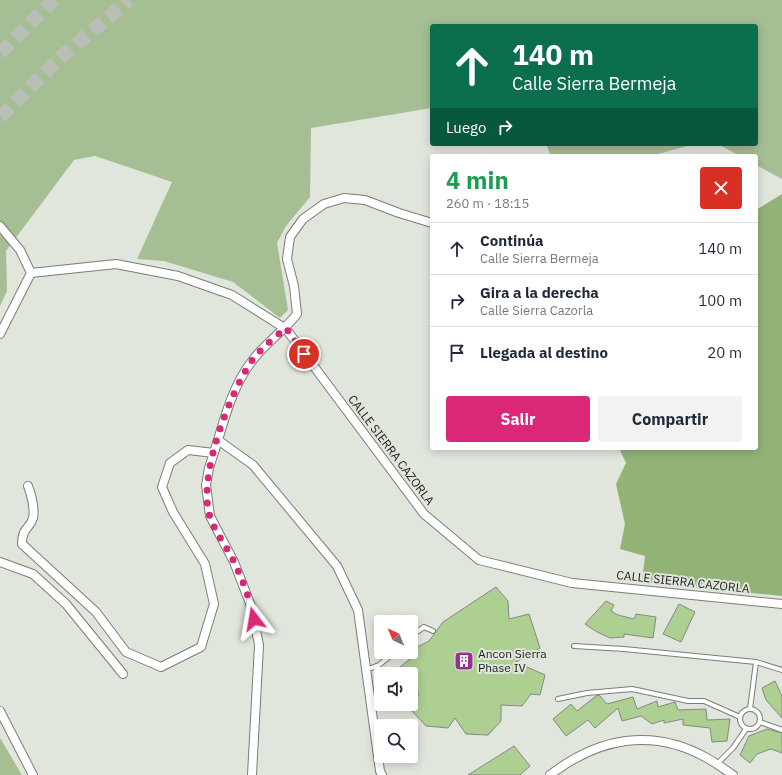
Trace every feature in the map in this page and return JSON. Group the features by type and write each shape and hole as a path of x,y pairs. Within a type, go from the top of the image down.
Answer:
{"street":[{"path":"252,775 259,645 251,606 246,591 234,562 210,516 206,485 230,399 252,361 286,328 297,314 294,286 288,259 290,237 303,219 324,204 344,198 365,200 430,222"},
{"path":"0,226 20,250 32,273"},
{"path":"32,273 116,264 178,276 232,295 286,328"},
{"path":"0,334 32,273"},
{"name":"CALLE SIERRA CAZORLA","path":"286,328 377,453 424,514 479,560 572,583 782,604"},
{"path":"218,440 253,465 337,566 358,610 365,670 380,771 382,775"},
{"path":"28,486 31,493 33,518 22,534 22,544 96,612 126,652 161,668 201,647 214,604 205,564 173,512 162,486 170,463 188,450 214,453"},
{"path":"0,562 34,574 66,604 123,674"},
{"path":"0,711 33,775"},
{"path":"550,775 566,763 611,742 642,739 677,745 707,757 733,775"}],"lane":[{"path":"418,631 424,627 433,631"},
{"path":"574,646 624,648 756,662 782,670"},
{"path":"365,670 379,665 386,659"},
{"path":"750,709 756,662"},
{"path":"558,699 587,693 632,689 688,701 704,701 740,717"},
{"path":"750,709 744,711 740,717 741,724 746,729 753,729 760,722"},
{"path":"750,709 759,715 760,722"},
{"path":"760,722 782,730"},
{"path":"717,764 733,748 746,729"}],"green space":[{"path":"0,0 782,0 782,179 758,166 758,154 736,154 722,146 758,146 758,24 430,24 430,108 311,128 310,197 286,226 277,243 288,310 280,318 233,282 164,261 137,259 172,182 95,156 74,160 6,251 7,291 0,306"},
{"path":"547,146 688,146 658,154 550,154"},
{"path":"782,194 782,596 642,582 645,556 620,549 625,524 616,484 626,463 620,450 758,450 758,209"},
{"path":"0,738 22,775 0,775"}],"building":[{"name":"Ancon Sierra Phase IV","path":"496,587 508,601 509,619 529,614 540,648 516,662 545,675 540,695 531,694 522,706 501,705 501,721 488,735 466,734 455,718 448,728 426,726 412,711 418,711 418,667 400,667 410,659 418,659 418,646 429,641 443,622"},
{"path":"606,601 614,605 611,611 618,615 634,619 636,614 656,617 653,638 624,634 624,637 610,638 585,624"},
{"path":"679,604 695,612 681,642 663,634"},
{"path":"775,681 782,696 782,718 766,700 762,688"},
{"path":"599,695 607,704 633,697 637,709 657,701 658,707 675,702 678,710 706,709 707,720 730,719 727,741 712,742 710,728 683,725 683,719 664,723 664,720 652,724 641,716 622,721 618,708 595,728 588,720 566,736 553,719 571,704 577,711"},
{"path":"767,729 782,733 782,753 771,749 757,754 750,763 740,755 749,736"},
{"path":"514,746 530,766 520,775 468,775"}],"tunnel":[{"path":"0,53 54,0"},
{"path":"0,117 62,56 129,0"}],"place":[{"name":"Ancon Sierra Phase IV","path":"464,661"}],"route":[{"path":"254,619 251,606 234,562 210,516 206,485 209,468 230,399 252,361 286,328 304,354"}]}
